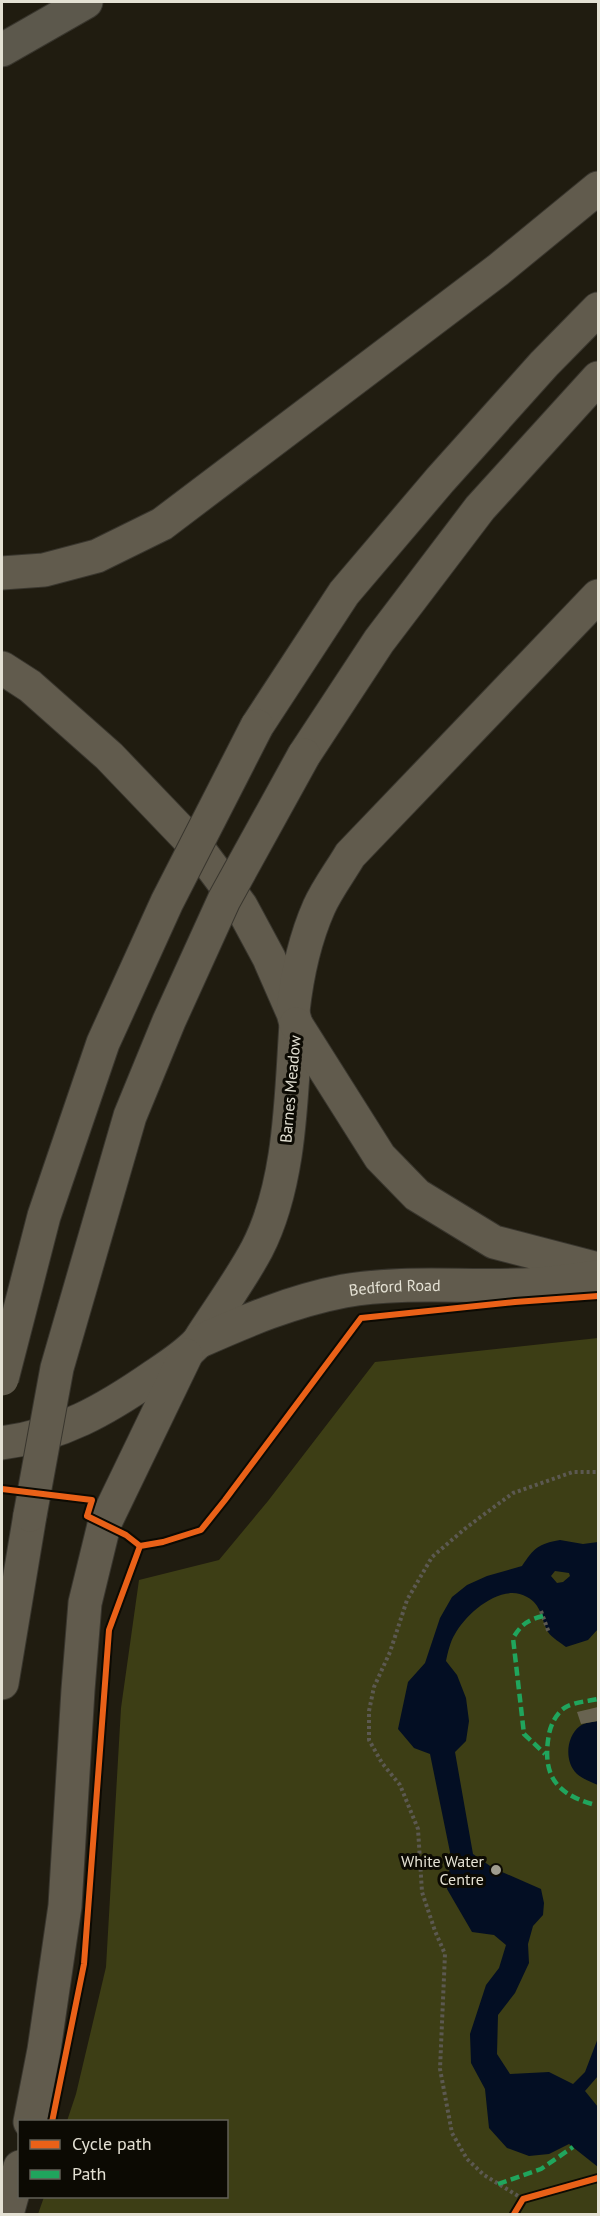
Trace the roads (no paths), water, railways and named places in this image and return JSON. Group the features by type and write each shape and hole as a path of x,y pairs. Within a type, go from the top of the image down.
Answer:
{"highway":[{"path":"2,573 44,570 97,556 162,524 498,270 598,188"},
{"path":"2,1379 45,1216 102,1042 167,902 257,726 352,584 440,480 544,364 598,309"},
{"path":"2,1683 57,1368 130,1116 169,1021 224,900 304,755 379,641 480,508 598,378"},
{"path":"598,596 350,855 320,905 308,936 297,975 294,1018 380,1157 417,1195 494,1242 598,1269"},
{"name":"Barnes Meadow","path":"2,668 30,686 109,756 200,851 241,906 269,958 294,1018 286,1143 268,1222 257,1249 192,1348 125,1396 75,1424 23,1440 2,1443"},
{"name":"Bedford Road","path":"192,1348 253,1318 307,1299 346,1291 452,1284 518,1286 598,1277"},
{"path":"30,2120 44,2050 65,1906 85,1604 104,1525 192,1348"},
{"path":"7,2214 18,2174"}],"main road":[{"path":"2,50 86,2"}],"water":[{"path":"560,1540 583,1544 598,1542 598,1629 588,1640 566,1647 548,1632 532,1600 517,1593 506,1594 485,1602 467,1618 453,1637 446,1661 457,1675 466,1698 469,1721 466,1741 455,1752 473,1854 493,1868 541,1889 544,1903 543,1915 533,1926 528,1944 529,1963 515,1993 498,2015 497,2054 510,2074 549,2072 573,2084 585,2072 598,2038 598,2076 585,2091 598,2107 598,2167 569,2144 549,2154 529,2156 507,2148 489,2128 485,2089 471,2063 470,2034 486,1985 499,1968 506,1945 494,1935 472,1932 447,1889 451,1857 430,1754 414,1748 398,1729 408,1682 425,1663 440,1618 452,1597 467,1585 487,1576 522,1566 537,1548","holes":["555,1571 569,1573 570,1576 563,1582 557,1583 551,1576"]},
{"path":"598,1721 598,1785 577,1774 570,1763 568,1749 575,1730 584,1724"}],"place":[{"name":"White Water Centre","path":"496,1870"}]}
